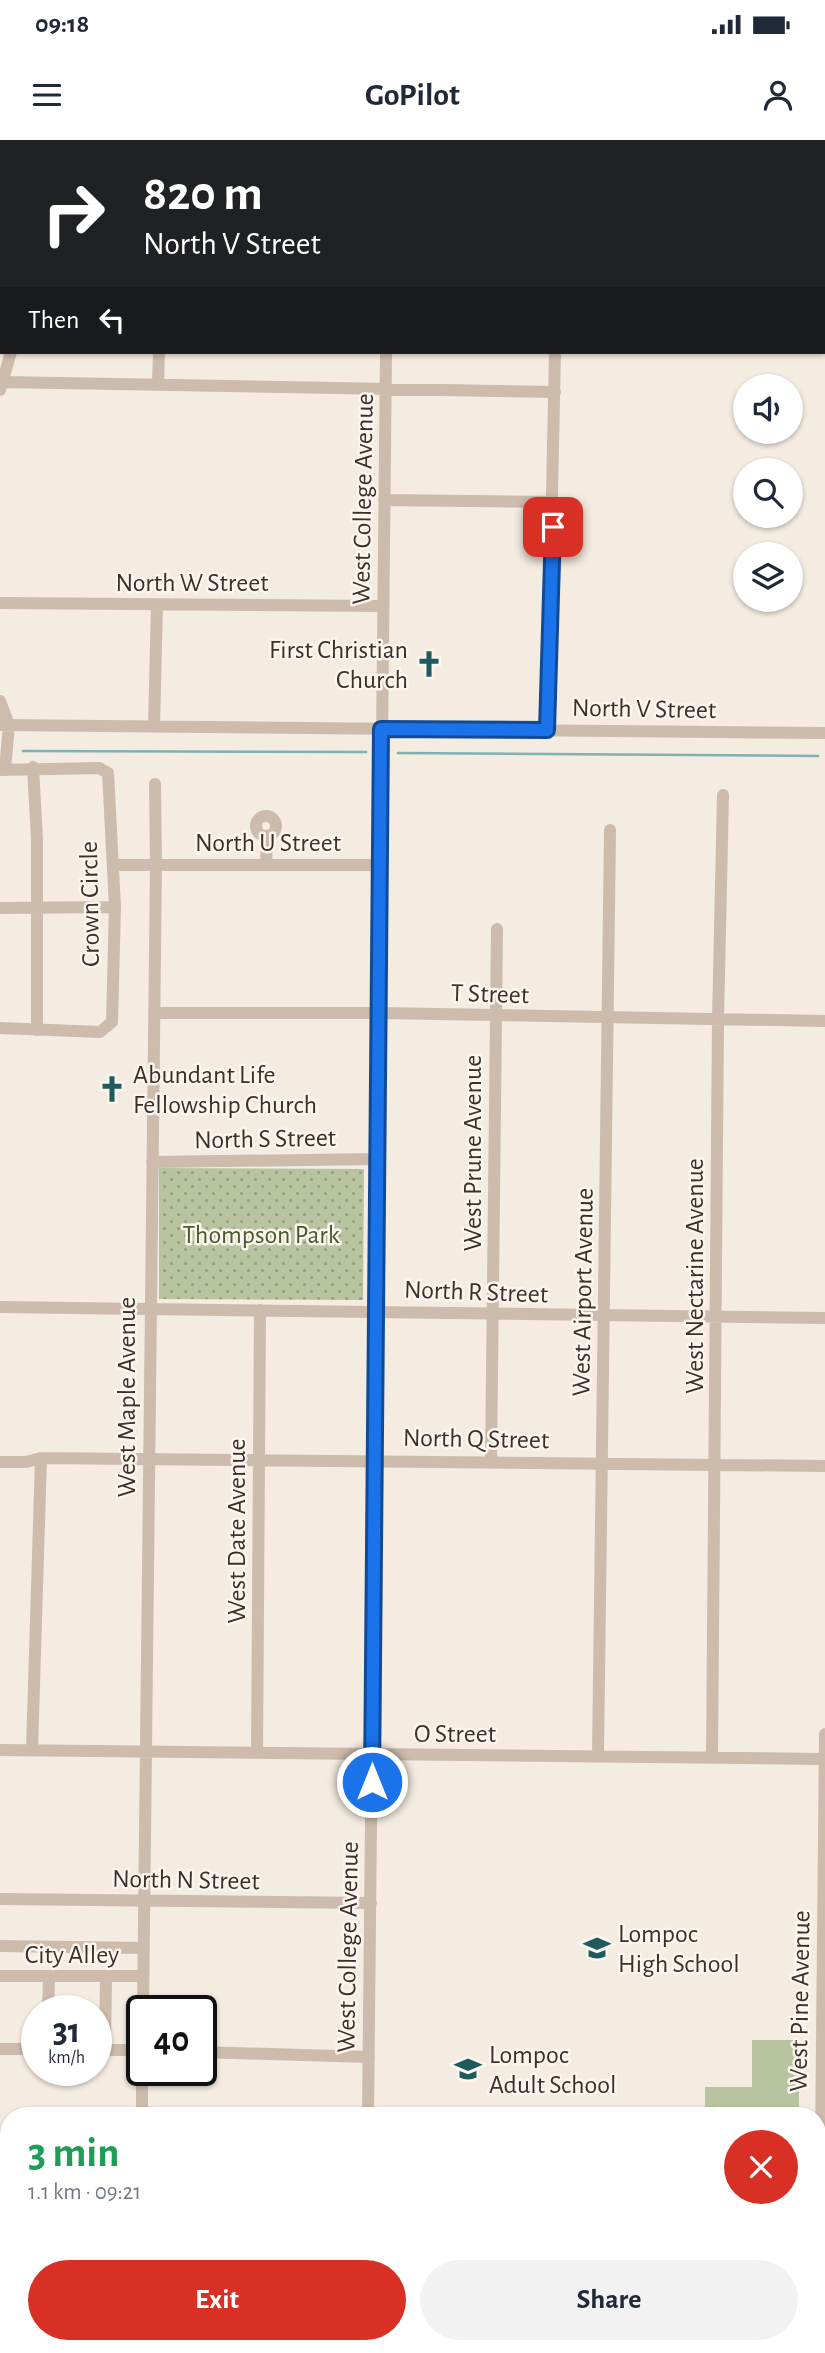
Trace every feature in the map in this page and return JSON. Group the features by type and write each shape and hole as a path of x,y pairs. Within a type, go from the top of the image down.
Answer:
{"street":[{"path":"10,354 1,386 158,384 555,392"},
{"path":"158,384 159,354"},
{"name":"West College Avenue","path":"368,2107 386,354"},
{"path":"547,730 554,502 555,354"},
{"path":"384,500 554,502"},
{"name":"North W Street","path":"0,603 383,606"},
{"path":"154,726 157,605"},
{"path":"0,701 4,725"},
{"name":"North V Street","path":"4,725 825,733"},
{"name":"Crown Circle","path":"0,1028 100,1032 112,1022 115,907 108,773 99,768 33,767 2,770 4,725"},
{"path":"33,767 37,1030"},
{"name":"West Maple Avenue","path":"143,1995 155,784"},
{"name":"West Nectarine Avenue","path":"712,1758 718,1019 723,795"},
{"name":"West Airport Avenue","path":"598,1755 610,830"},
{"path":"266,865 267,836"},
{"name":"North U Street","path":"113,865 380,865"},
{"path":"0,908 37,910 115,907"},
{"name":"West Prune Avenue","path":"491,1461 497,929"},
{"name":"T Street","path":"154,1013 379,1013 825,1021"},
{"name":"North S Street","path":"152,1162 378,1160"},
{"name":"North R Street","path":"0,1307 149,1306 494,1315 825,1318"},
{"name":"West Date Avenue","path":"257,1753 260,1310"},
{"path":"32,1750 41,1458"},
{"name":"North Q Street","path":"0,1462 26,1462 41,1458 374,1459 825,1466"},
{"name":"West Pine Avenue","path":"823,2107 825,1734"},
{"name":"O Street","path":"0,1751 825,1759"},
{"name":"North N Street","path":"0,1899 371,1903"},
{"path":"0,1946 144,1948"},
{"name":"City Alley","path":"0,1976 143,1976"},
{"path":"48,1995 49,1977"},
{"path":"105,1995 106,1977"},
{"path":"0,2049 21,2049"},
{"path":"217,2052 369,2057"},
{"path":"142,2086 142,2107"}],"green space":[{"name":"Thompson Park","path":"159,1168 364,1169 363,1300 159,1299"},
{"path":"752,2040 799,2040 799,2107 705,2107 705,2087 752,2087"}],"waterway":[{"path":"23,751 366,752"},
{"path":"398,753 818,756"}],"place":[{"name":"First Christian Church","path":"429,664"},
{"name":"Abundant Life Fellowship Church","path":"112,1089"},
{"name":"Lompoc High School","path":"597,1948"},
{"name":"Lompoc Adult School","path":"468,2069"}],"route":[{"path":"372,1782 381,729 547,730 553,527"}]}
